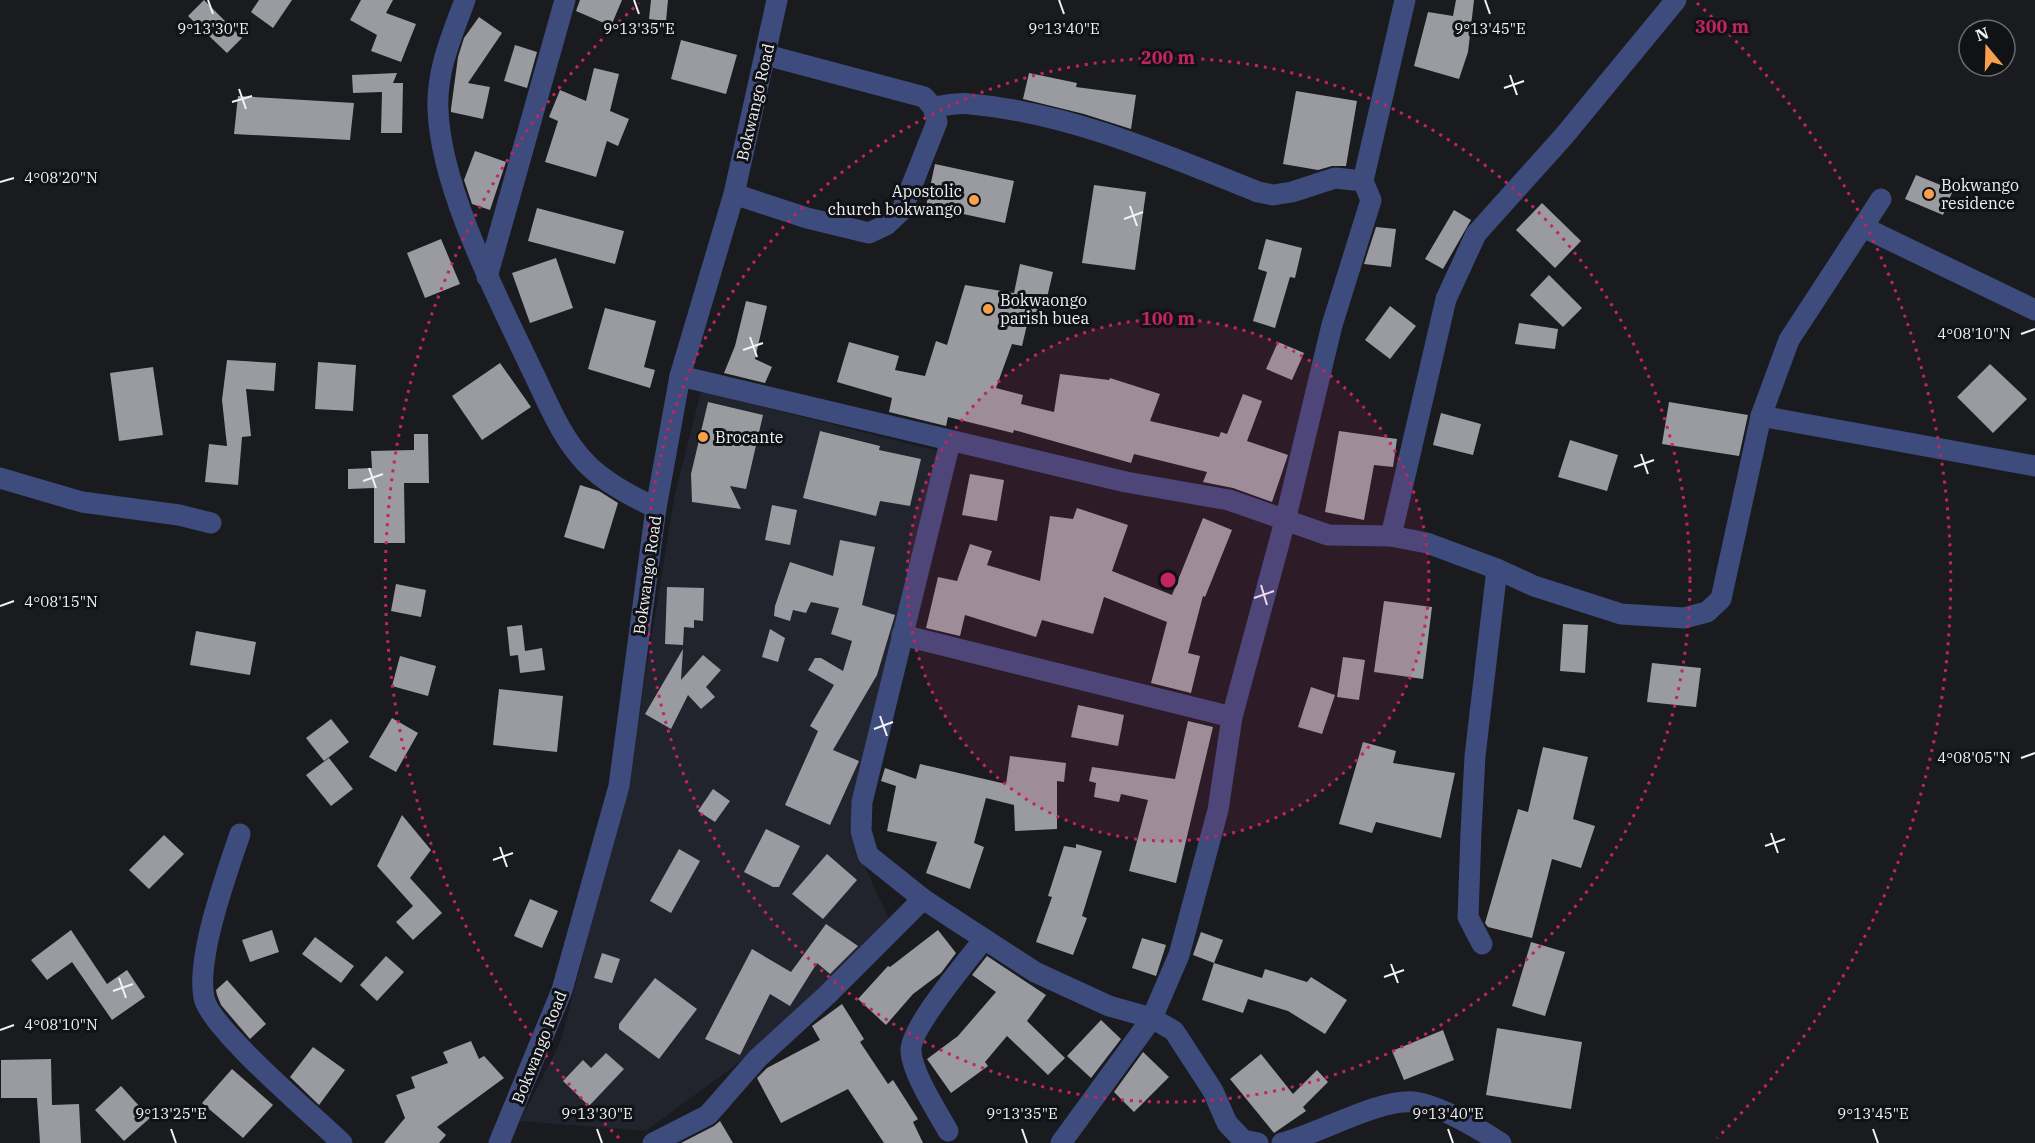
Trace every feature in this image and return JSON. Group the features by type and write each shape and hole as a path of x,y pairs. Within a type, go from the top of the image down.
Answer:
{"street":[{"path":"465,0 444,54 438,109 449,172 487,277 560,426 584,461 631,496 656,508"},
{"path":"487,277 566,0"},
{"name":"Bokwango Road","path":"501,1143 562,990 619,786 656,508 681,376 734,194 777,0"},
{"path":"1061,1143 1152,1018 1179,955 1218,810 1232,717 1285,522 1332,325 1371,200 1363,181 1405,0"},
{"path":"1391,536 1446,299 1476,234 1564,136 1676,0"},
{"path":"734,194 817,221 869,233 886,225 902,210 937,122 933,107 924,97 766,55"},
{"path":"933,107 968,103 1042,116 1154,150 1258,192 1274,195 1335,178 1363,181"},
{"path":"681,376 950,442 1126,482 1229,500 1285,522 1328,535 1391,536 1427,543 1497,569 1534,586 1621,614 1684,618 1707,612 1721,599 1761,416 1788,340 1881,199"},
{"path":"1863,227 2035,310"},
{"path":"1761,416 2035,466"},
{"path":"950,442 862,802 861,831 868,855 923,898 1035,972 1109,1006 1152,1018 1174,1031 1192,1055 1213,1091 1227,1123 1243,1140 1257,1143"},
{"path":"0,478 82,501 179,515 212,523"},
{"path":"1482,944 1468,917 1469,874 1475,756 1497,569"},
{"path":"902,635 1232,717"},
{"path":"240,834 216,909 202,975 204,1000 219,1027 342,1143"},
{"path":"653,1143 708,1115 758,1058 827,995 923,898"},
{"path":"948,1131 916,1068 910,1050 916,1030 984,939"},
{"path":"1282,1143 1305,1137 1383,1106 1414,1102 1469,1122 1501,1143"}],"shaded area":[{"path":"701,391 941,452 872,726 849,832 888,917 843,978 749,1055 646,1131 520,1121 561,1041 629,777 674,498"}],"building":[{"path":"204,0 242,38 227,53 188,16"},
{"path":"259,0 292,0 273,28 251,12"},
{"path":"361,0 393,0 386,13 416,24 401,62 371,51 377,35 350,20"},
{"path":"580,0 622,0 611,26 576,11"},
{"path":"651,0 668,0 666,21 649,19"},
{"path":"1456,0 1474,0 1468,52 1459,79 1414,66 1428,12 1453,16"},
{"path":"479,17 502,33 468,83 490,87 483,119 451,112 458,57 464,38"},
{"path":"681,40 737,55 726,94 671,79"},
{"path":"515,45 537,52 527,88 504,81"},
{"path":"594,68 619,74 610,111 629,119 618,146 607,141 596,177 545,162 558,121 549,117 560,90 586,101"},
{"path":"397,73 393,83 403,83 402,133 381,133 382,92 353,93 352,75"},
{"path":"1029,73 1077,83 1076,87 1136,95 1131,129 1084,114 1023,99"},
{"path":"1296,91 1357,101 1346,166 1332,166 1318,170 1283,164"},
{"path":"238,96 354,103 350,140 234,134"},
{"path":"475,151 506,162 490,210 472,204 464,180"},
{"path":"935,164 1014,181 1005,223 926,206"},
{"name":"Bokwango residence","path":"1916,175 1953,190 1943,215 1905,199"},
{"path":"1094,185 1146,192 1135,270 1082,263"},
{"path":"1542,203 1581,241 1555,268 1516,230"},
{"path":"537,208 624,231 615,264 528,241"},
{"path":"1454,210 1471,220 1443,269 1425,259"},
{"path":"1376,227 1396,229 1391,267 1364,264"},
{"path":"441,239 460,284 425,298 407,253"},
{"path":"1266,239 1302,248 1295,278 1290,277 1275,328 1253,321 1267,272 1258,269"},
{"path":"556,258 573,308 530,323 512,273"},
{"path":"1020,264 1053,272 1042,319 1029,316 1022,346 1012,344 996,388 1023,395 1021,404 1054,412 1060,374 1109,380 1110,378 1160,394 1150,421 1219,437 1221,432 1227,434 1243,394 1262,401 1247,441 1288,455 1272,502 1233,488 1203,482 1207,472 1134,454 1131,463 1014,430 1013,433 948,417 946,426 889,412 892,398 837,382 849,342 899,356 895,370 925,376 936,341 947,345 965,285 1014,293"},
{"path":"1549,275 1582,308 1563,327 1530,295"},
{"path":"746,301 767,306 755,359 772,367 765,383 724,373 735,346"},
{"path":"1390,306 1416,326 1390,359 1365,340"},
{"path":"605,308 656,321 644,367 655,370 650,388 588,369"},
{"path":"1519,323 1558,329 1555,349 1515,344"},
{"path":"1278,342 1304,353 1292,380 1266,369"},
{"path":"227,360 276,363 274,391 246,389 251,436 242,437 238,485 205,482 209,444 227,446 222,400"},
{"path":"318,362 356,365 353,411 315,409"},
{"path":"500,363 531,407 482,440 452,396"},
{"path":"1990,364 2027,399 1993,433 1957,397"},
{"path":"153,367 163,435 119,441 110,373"},
{"path":"708,402 763,415 746,489 730,486 741,509 692,502 691,474"},
{"path":"1669,402 1748,415 1739,456 1662,444"},
{"path":"1441,413 1481,424 1473,455 1433,445"},
{"path":"820,431 880,446 879,450 921,459 910,506 880,501 876,516 803,498"},
{"path":"1339,431 1397,439 1393,467 1374,465 1364,520 1325,512"},
{"path":"414,434 428,434 429,483 404,483 405,543 374,543 374,488 348,489 348,469 372,468 371,451 414,450"},
{"path":"1570,440 1618,455 1607,491 1558,477"},
{"path":"970,474 1004,480 997,521 962,515"},
{"path":"580,485 599,491 618,503 604,549 564,537"},
{"path":"772,505 797,510 790,545 765,540"},
{"path":"1077,508 1128,525 1112,571 1172,595 1203,518 1232,530 1205,597 1203,596 1188,653 1200,656 1191,693 1151,683 1167,622 1104,597 1093,634 1042,620 1036,637 965,615 960,636 926,628 938,577 957,581 970,544 992,551 987,565 1040,581 1050,516 1073,519"},
{"path":"840,540 875,547 862,605 895,615 877,675 833,750 859,761 830,825 785,805 818,731 810,726 834,685 808,670 815,658 821,658 843,671 852,641 831,634 839,608 811,602 806,613 793,610 790,621 774,616 775,606 790,562 833,576"},
{"path":"396,584 426,590 421,617 391,611"},
{"path":"667,587 704,588 703,621 694,620 694,628 684,627 683,645 665,644"},
{"path":"1384,601 1432,607 1423,679 1374,672"},
{"path":"1563,624 1588,625 1585,673 1560,671"},
{"path":"522,625 525,651 542,648 545,670 520,673 518,655 510,656 507,627"},
{"path":"770,629 785,638 778,662 762,657"},
{"path":"196,631 256,642 250,675 190,665"},
{"path":"683,649 681,680 703,655 721,670 706,687 715,697 701,709 688,695 671,729 645,714"},
{"path":"400,656 436,666 428,696 392,686"},
{"path":"1343,657 1365,660 1359,700 1337,697"},
{"path":"1652,663 1701,668 1696,707 1647,702"},
{"path":"1311,687 1335,695 1322,734 1298,727"},
{"path":"499,689 563,696 557,752 493,745"},
{"path":"1078,705 1124,715 1118,746 1071,737"},
{"path":"392,718 418,733 396,772 369,757"},
{"path":"331,719 349,742 324,761 306,738"},
{"path":"1188,721 1213,727 1176,883 1129,871 1148,800 1121,794 1119,802 1094,797 1096,783 1089,781 1092,767 1175,779"},
{"path":"1363,742 1396,751 1393,763 1455,773 1441,838 1376,822 1372,833 1339,824"},
{"path":"1543,747 1588,757 1573,819 1595,826 1581,868 1552,859 1532,938 1488,927 1485,923 1518,809 1528,812"},
{"path":"1010,756 1066,763 1064,782 1057,781 1057,829 1015,831 1014,805 986,798 974,843 984,847 970,889 926,873 937,842 887,831 896,786 881,781 885,768 916,779 920,764 1006,784"},
{"path":"329,758 353,789 331,806 306,775"},
{"path":"713,789 730,801 715,822 698,811"},
{"path":"402,815 431,850 410,878 442,913 413,940 396,922 413,906 377,866"},
{"path":"766,829 800,846 779,887 773,887 744,872"},
{"path":"164,835 184,854 149,889 129,870"},
{"path":"1076,844 1102,851 1082,916 1087,918 1073,955 1036,942 1052,897 1048,896 1064,846 1076,848"},
{"path":"679,849 700,861 671,913 650,901"},
{"path":"827,854 857,880 823,919 792,894"},
{"path":"530,899 558,911 542,948 514,936"},
{"path":"826,924 858,946 830,974 817,963 790,1006 770,994 740,1055 705,1039 752,949 791,972"},
{"path":"71,930 107,984 127,970 145,997 112,1020 72,962 47,980 31,960"},
{"path":"272,930 279,952 250,962 242,940"},
{"path":"938,930 956,953 941,973 913,994 886,1025 858,999 888,966 890,967"},
{"path":"1201,932 1223,940 1214,963 1193,955"},
{"path":"315,937 354,966 341,983 302,954"},
{"path":"1142,938 1166,945 1156,976 1132,968"},
{"path":"1531,942 1565,952 1545,1016 1512,1006"},
{"path":"602,953 620,959 612,983 594,978"},
{"path":"386,956 404,972 377,1001 360,985"},
{"path":"987,956 1046,995 1027,1021 1065,1058 1048,1075 1007,1036 985,1062 988,1066 951,1093 927,1059 958,1036 996,992 972,975"},
{"path":"1214,963 1262,978 1265,969 1307,982 1311,977 1347,1000 1325,1034 1288,1011 1248,999 1243,1013 1202,1000"},
{"path":"655,978 697,1009 659,1059 619,1029 619,1024"},
{"path":"227,980 266,1024 250,1039 221,1005 217,995 216,990"},
{"path":"842,1004 864,1039 860,1042 888,1084 893,1080 918,1119 913,1122 923,1143 884,1143 848,1089 781,1123 757,1078 767,1068 820,1040 812,1026"},
{"path":"1101,1020 1121,1039 1091,1078 1067,1056"},
{"path":"1497,1028 1582,1042 1571,1109 1486,1095"},
{"path":"1443,1030 1454,1060 1404,1080 1392,1051"},
{"path":"471,1041 479,1059 484,1056 504,1078 437,1127 446,1135 439,1143 384,1143 405,1118 396,1095 415,1088 411,1077 448,1063 443,1052"},
{"path":"313,1047 345,1070 319,1105 290,1077"},
{"path":"1143,1052 1169,1077 1134,1112 1114,1092"},
{"path":"606,1053 624,1069 589,1106 563,1081 583,1060 591,1068"},
{"path":"1261,1054 1293,1094 1317,1070 1328,1082 1303,1107 1306,1111 1274,1133 1230,1079"},
{"path":"51,1059 52,1105 79,1104 81,1143 40,1143 37,1098 1,1098 1,1060"},
{"path":"232,1069 273,1105 243,1138 202,1103"},
{"path":"121,1086 150,1118 124,1141 95,1110"},
{"path":"720,1121 733,1143 681,1143 714,1126"}],"place":[{"name":"Bokwango residence","path":"1929,194"},
{"name":"Apostolic church bokwango","path":"974,200"},
{"name":"Bokwaongo parish buea","path":"988,309"},
{"name":"Brocante","path":"703,437"}]}
